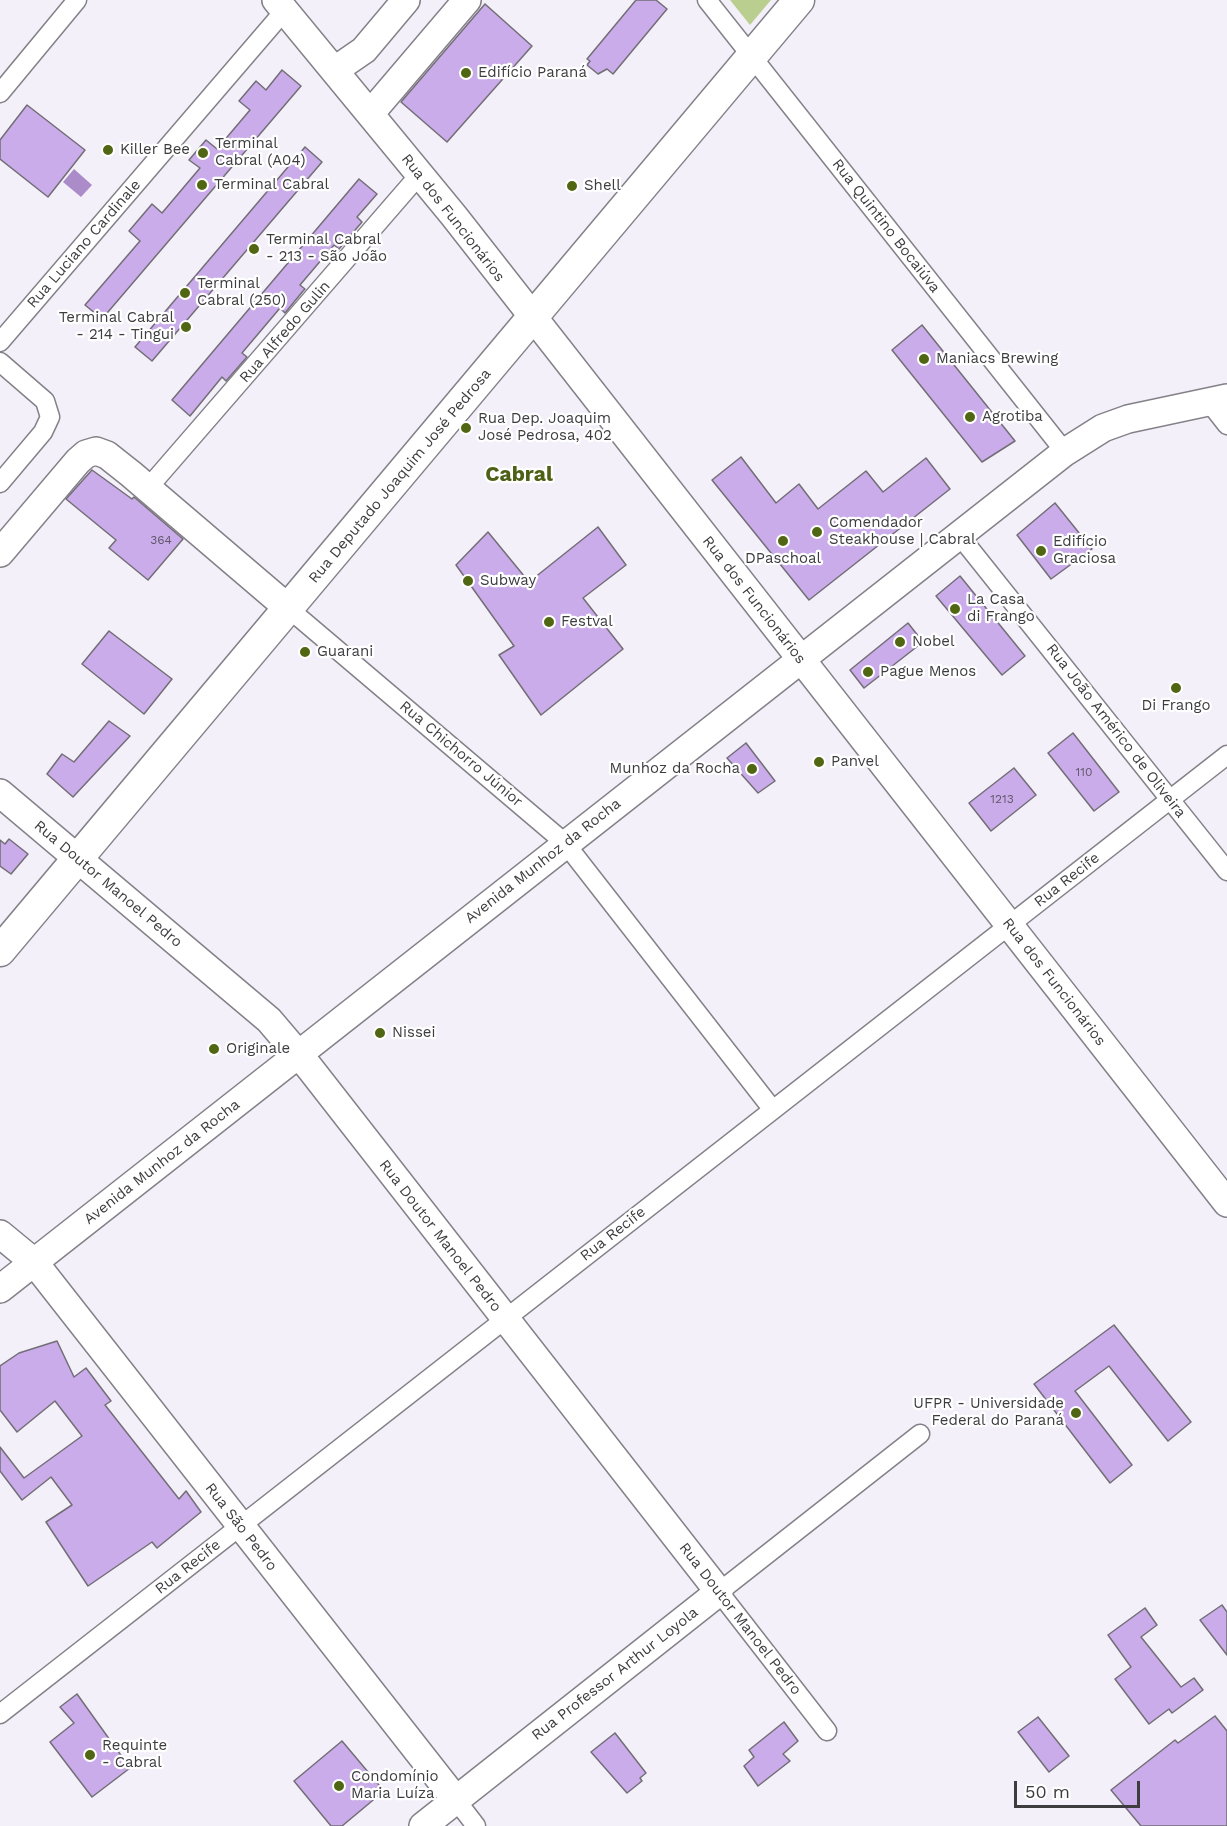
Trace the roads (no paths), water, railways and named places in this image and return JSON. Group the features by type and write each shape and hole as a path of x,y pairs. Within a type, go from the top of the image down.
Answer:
{"main road":[{"name":"Rua Deputado Joaquim José Pedrosa","path":"0,951 800,0"}],"street":[{"path":"0,93 77,0"},
{"path":"334,70 364,50 406,0"},
{"path":"370,114 466,0"},
{"name":"Rua Quintino Bocaiúva","path":"707,0 1065,452"},
{"name":"Rua dos Funcionários","path":"281,5 420,174 1227,1203"},
{"name":"Rua Luciano Cardinale","path":"0,342 281,5"},
{"name":"Rua Alfredo Gulin","path":"139,481 420,174"},
{"path":"0,362 45,401 50,417 48,424 0,483"},
{"path":"1218,400 1227,425"},
{"name":"Avenida Munhoz da Rocha","path":"0,1289 1065,452 1103,428 1128,419 1218,400"},
{"name":"Rua Chichorro Júnior","path":"0,553 78,461 96,451 107,455 565,843 773,1110"},
{"name":"Rua João Américo de Oliveira","path":"959,535 1227,871"},
{"name":"Rua Recife","path":"0,1714 1227,755"},
{"name":"Rua Doutor Manoel Pedro","path":"0,793 269,1020 298,1054 827,1731"},
{"path":"206,1127 271,1059 277,1043 269,1020"},
{"name":"Rua São Pedro","path":"0,1234 34,1262 476,1826"},
{"name":"Rua Professor Arthur Loyola","path":"423,1826 920,1434"}],"place":[{"name":"Edifício Paraná","path":"466,73"},
{"name":"Killer Bee","path":"108,150"},
{"name":"Terminal Cabral (A04)","path":"203,153"},
{"name":"Terminal Cabral","path":"202,185"},
{"name":"Shell","path":"572,186"},
{"name":"Terminal Cabral - 213 - São João","path":"254,249"},
{"name":"Terminal Cabral (250)","path":"185,293"},
{"name":"Terminal Cabral - 214 - Tingui","path":"186,327"},
{"name":"Maniacs Brewing","path":"924,359"},
{"name":"Agrotiba","path":"970,417"},
{"name":"Rua Dep. Joaquim José Pedrosa, 402","path":"466,428"},
{"name":"Comendador Steakhouse | Cabral","path":"817,532"},
{"name":"DPaschoal","path":"783,541"},
{"name":"Edifício Graciosa","path":"1041,551"},
{"name":"Subway","path":"468,581"},
{"name":"La Casa di Frango","path":"955,609"},
{"name":"Festval","path":"549,622"},
{"name":"Nobel","path":"900,642"},
{"name":"Guarani","path":"305,652"},
{"name":"Pague Menos","path":"868,672"},
{"name":"Di Frango","path":"1176,688"},
{"name":"Panvel","path":"819,762"},
{"name":"Munhoz da Rocha","path":"752,769"},
{"name":"Nissei","path":"380,1033"},
{"name":"Originale","path":"214,1049"},
{"name":"UFPR - Universidade Federal do Paraná","path":"1076,1413"},
{"name":"Requinte - Cabral","path":"90,1755"},
{"name":"Condomínio Maria Luíza","path":"339,1786"}],"district":[{"name":"Cabral","path":"519,475"}]}
